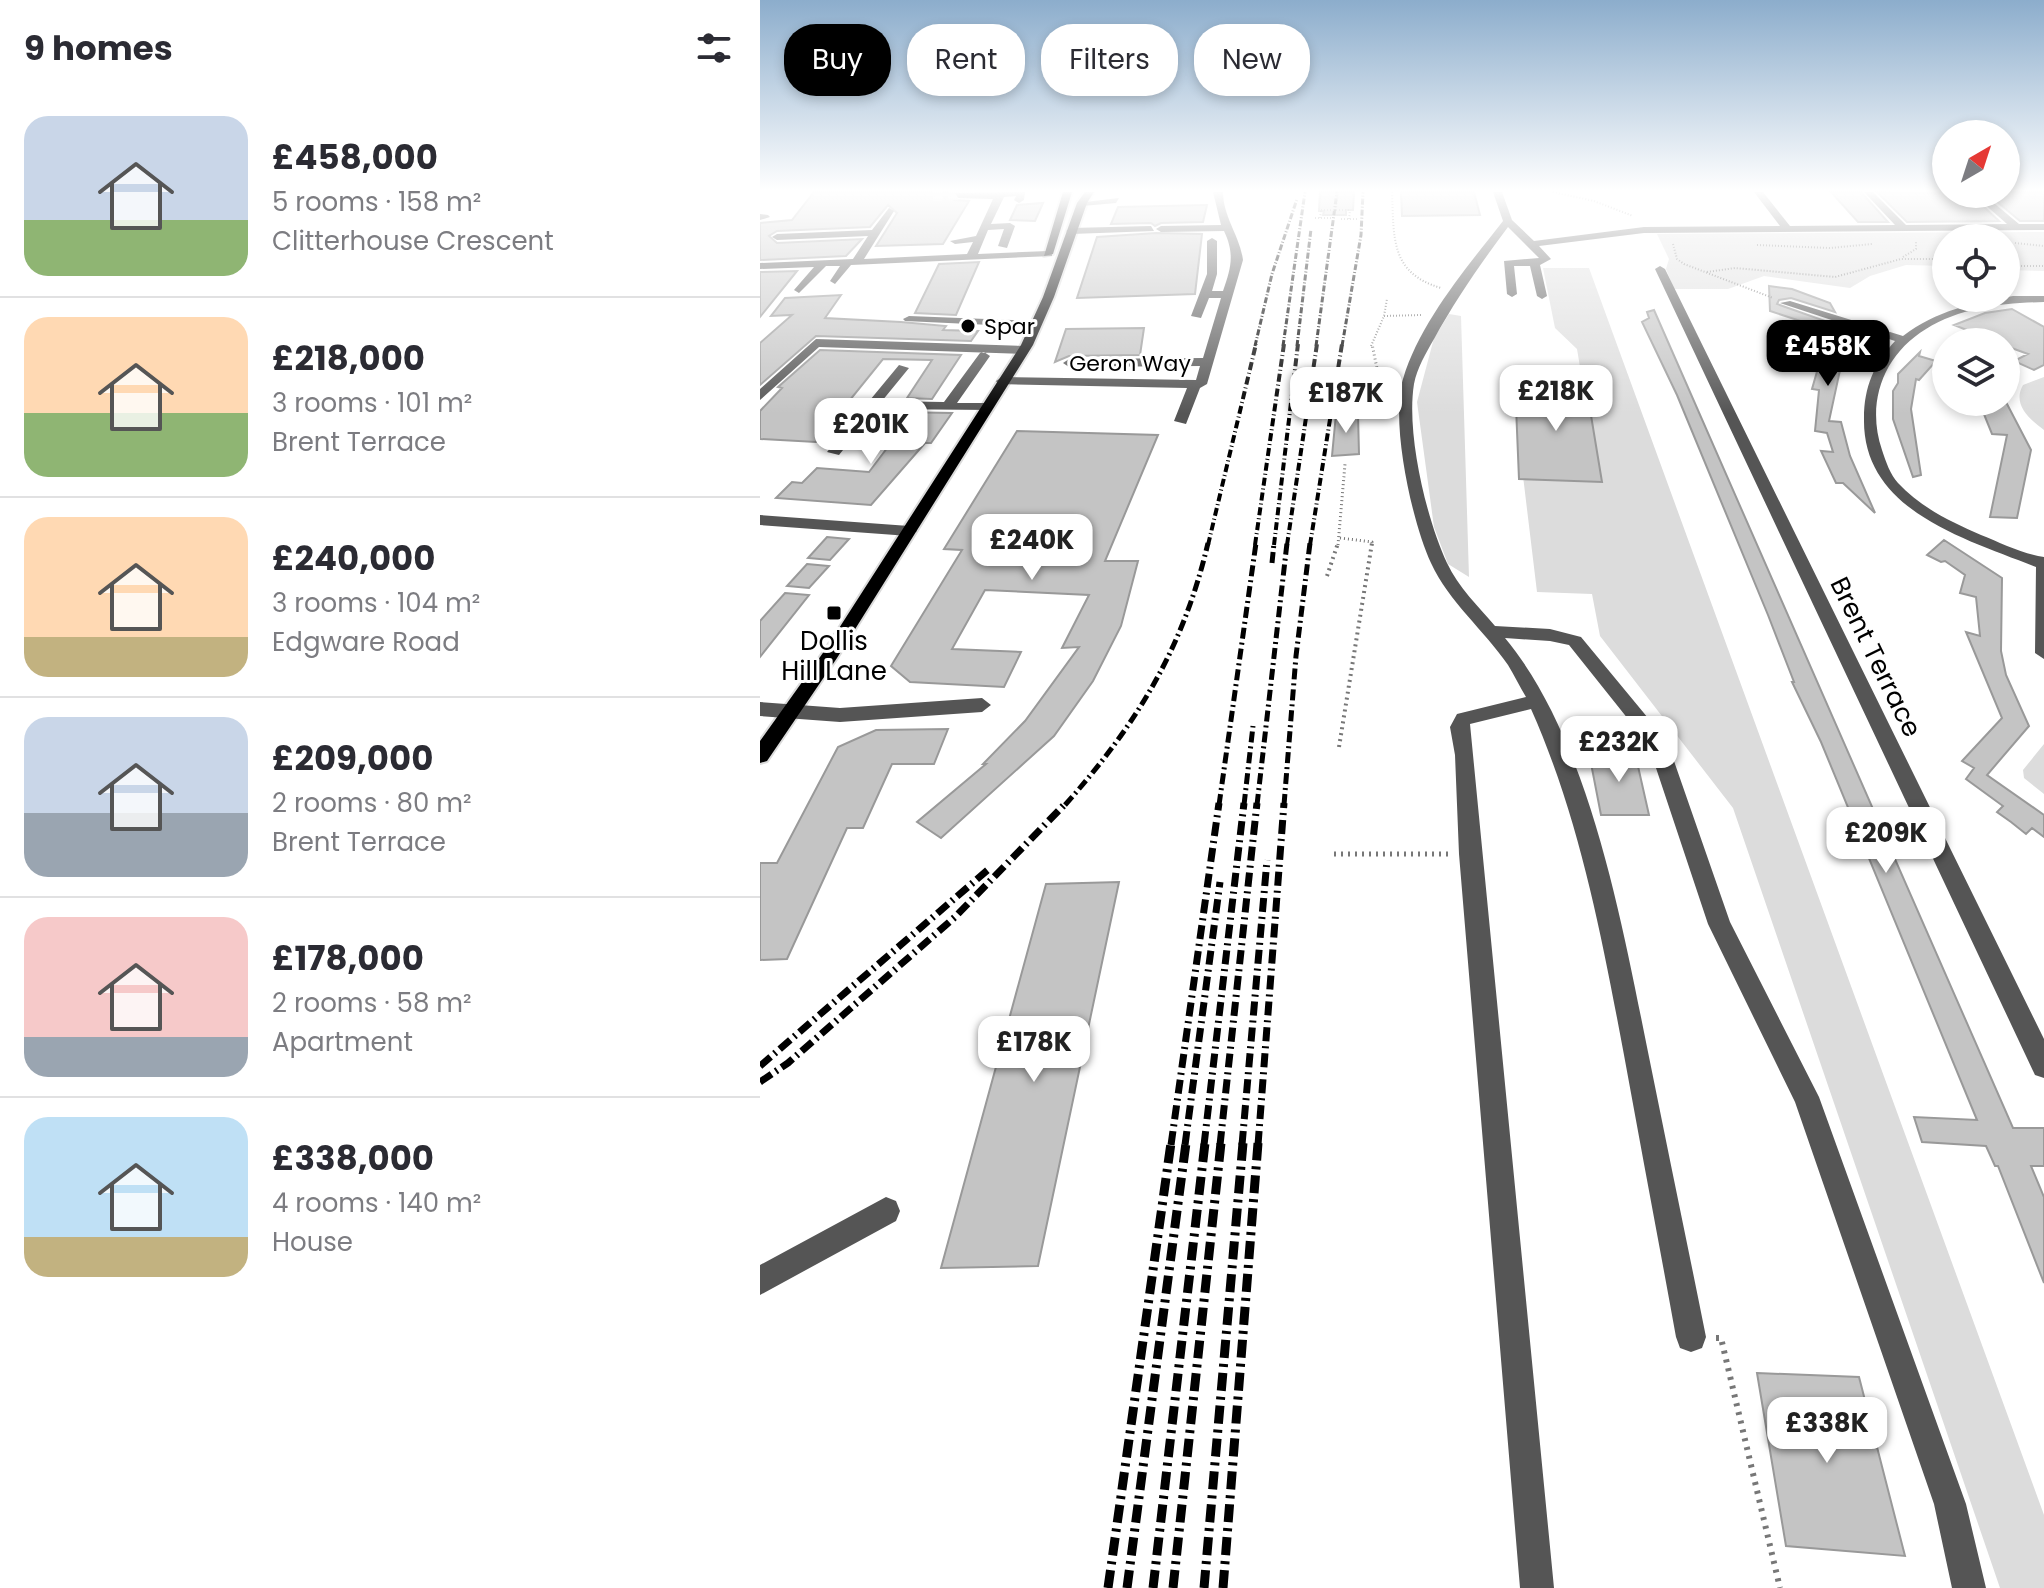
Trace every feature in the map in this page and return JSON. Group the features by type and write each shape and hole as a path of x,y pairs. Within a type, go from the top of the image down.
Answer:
{"main road":[{"path":"1029,327 1045,266"},
{"path":"760,756 909,531 1002,381 1000,372 1017,350 1056,266"}],"street":[{"path":"799,290 820,266"},
{"path":"835,281 848,266"},
{"path":"1197,316 1212,266"},
{"name":"Geron Way","path":"1002,381 1201,384 1236,266"},
{"path":"1473,266 1439,318 1408,384 1407,429 1414,484 1439,563 1456,590 1492,632 1537,701 1563,759 1584,824 1621,978 1691,1337"},
{"path":"1508,266 1512,294"},
{"path":"1535,266 1542,296"},
{"name":"Brent Terrace","path":"1660,269 2044,1066"},
{"path":"1205,295 1227,294"},
{"path":"2044,299 1967,305 1943,315 1904,340 1886,357 1877,375 1868,411 1872,439 1890,483 1916,508 1949,527 2044,563 2044,653"},
{"path":"1786,303 1904,340"},
{"path":"909,319 1029,327"},
{"path":"937,347 951,330 959,327 1029,327"},
{"path":"760,396 816,343 1017,350"},
{"path":"949,405 984,356"},
{"path":"1069,363 1207,362"},
{"path":"834,452 903,368"},
{"path":"1181,421 1195,384"},
{"path":"871,405 986,407"},
{"path":"760,520 909,531"},
{"path":"1492,632 1550,635 1575,641 1657,741 1719,924 1806,1097 1950,1504 1969,1588"},
{"path":"1537,701 1464,719 1460,723 1537,1588"},
{"path":"760,709 840,715 982,705"},
{"path":"760,1281 886,1211"}],"path":[{"path":"1404,266 1407,274 1424,285 1455,290"},
{"path":"1691,266 1786,303"},
{"path":"1705,273 1735,268 1835,277 1875,266"},
{"path":"2020,267 2042,266"},
{"path":"1353,411 1354,390 1380,383 1371,345 1384,316 1387,299"},
{"path":"1384,316 1416,314 1439,318"},
{"path":"1327,576 1340,538 1345,464"},
{"path":"1339,747 1372,542 1340,538"},
{"path":"1334,854 1470,854"},
{"path":"1691,1337 1721,1338 1780,1588"}],"shaded area":[{"path":"1667,266 1902,266 1870,276 1850,288 1764,276 1728,289 1674,289"},
{"path":"2020,266 2044,266 2044,271 2020,270"},
{"path":"1543,268 1589,268 2044,1515 2044,1588 2000,1588 1733,808 1600,636 1592,594 1537,592 1523,476 1599,480 1577,349 1555,328"},
{"path":"1449,314 1461,316 1469,577 1448,564 1434,527 1417,402 1434,338"},
{"path":"2044,377 2044,430 2021,405 2023,385"},
{"path":"2044,744 2044,794 2024,778 2023,770"}],"building":[{"path":"938,266 977,266 956,315 915,313"},
{"path":"1087,266 1198,266 1195,294 1077,298"},
{"path":"797,271 760,317 760,272"},
{"path":"1769,286 1792,289 1830,303 1835,312 1791,298 1779,300 1777,304 1845,328 1849,334 1856,352 1847,371 1840,370 1829,421 1841,422 1850,456 1875,513 1843,483 1836,483 1821,451 1833,452 1827,433 1815,431 1819,390 1812,389 1818,368 1825,369 1841,333 1827,332 1770,311"},
{"path":"841,295 825,318 901,322 946,326 943,330 978,331 971,341 816,336 760,385 760,343 792,315 771,316 785,298"},
{"path":"1654,310 2013,1128 2044,1128 2044,1166 2031,1166 2044,1197 2044,1283 1998,1166 1995,1166 1986,1146 1922,1142 1914,1117 1977,1120 1821,742 1792,682 1768,615 1677,395 1642,322 1649,318 1647,312"},
{"path":"2017,312 2044,327 2044,365 2034,370 2020,364 2020,358 2028,354 2020,351 2020,328 1962,328 1954,325 1985,313"},
{"path":"1144,328 1140,355 1069,356 1055,362 1066,329"},
{"path":"820,350 961,355 932,399 907,398 932,360 883,359 816,442 760,439 760,411 782,388 778,387"},
{"path":"1920,352 1919,356 1932,360 1932,365 1919,380 1916,379 1911,409 1921,475 1913,477 1893,419 1893,391 1898,383 1898,374"},
{"path":"1515,382 1586,385 1602,482 1519,479"},
{"path":"896,412 952,413 931,443 925,443 871,505 776,498 792,482 802,483 817,468 869,472 909,419 891,418"},
{"path":"1336,414 1358,414 1359,454 1332,456"},
{"path":"1985,416 2013,416 2031,450 2017,518 1990,517 2007,435 1992,434"},
{"path":"1017,431 1158,435 1105,561 1138,561 1121,626 1093,681 1054,736 941,838 917,822 986,764 983,764 1025,721 1079,647 1062,648 1089,595 985,590 952,649 1021,652 1004,687 910,682 891,666 962,550 944,549"},
{"path":"827,537 849,539 830,560 808,558"},
{"path":"1944,540 2002,578 2001,651 2006,675 2029,726 1987,775 2044,815 2044,837 2032,828 2026,834 1997,812 2003,806 1966,779 1974,768 1962,761 2002,718 1966,632 1980,636 1976,597 1960,593 1965,575 1945,561 1927,555"},
{"path":"807,564 829,566 809,588 787,586"},
{"path":"785,593 809,595 760,657 760,621"},
{"path":"948,729 934,764 892,764 863,828 847,828 787,959 760,960 760,863 777,863 838,747 876,730"},
{"path":"1589,753 1635,753 1649,815 1601,815"},
{"path":"1119,882 1038,1266 941,1268 1046,884"},
{"path":"1757,1373 1859,1377 1905,1556 1786,1546"}],"railway":[{"path":"1255,346 1275,266"},
{"path":"1283,346 1294,266"},
{"path":"1297,346 1307,266"},
{"path":"1316,346 1327,266"},
{"path":"1342,346 1356,266"},
{"path":"1208,545 1256,344"},
{"path":"1255,545 1284,344"},
{"path":"1274,545 1298,344"},
{"path":"1287,545 1317,344"},
{"path":"1310,545 1342,344"},
{"path":"1065,805 1114,745 1154,683 1185,617 1208,543"},
{"path":"1219,805 1256,543"},
{"path":"1272,563 1274,543"},
{"path":"1257,805 1287,543"},
{"path":"1284,805 1296,656 1310,543"},
{"path":"1244,805 1253,726"},
{"path":"760,1082 788,1063 955,917 1066,803"},
{"path":"1171,1145 1219,803"},
{"path":"1204,1145 1244,803"},
{"path":"1220,1145 1257,803"},
{"path":"1258,1145 1284,803"},
{"path":"1242,1145 1267,860"},
{"path":"760,1066 990,868"},
{"path":"1185,1145 1220,882"},
{"path":"1108,1588 1171,1143"},
{"path":"1127,1588 1186,1143"},
{"path":"1153,1588 1205,1143"},
{"path":"1173,1588 1221,1143"},
{"path":"1204,1588 1243,1143"},
{"path":"1223,1588 1258,1143"}],"place":[{"name":"Spar","path":"968,326"},
{"name":"Dollis Hill Lane","path":"834,613"}]}
